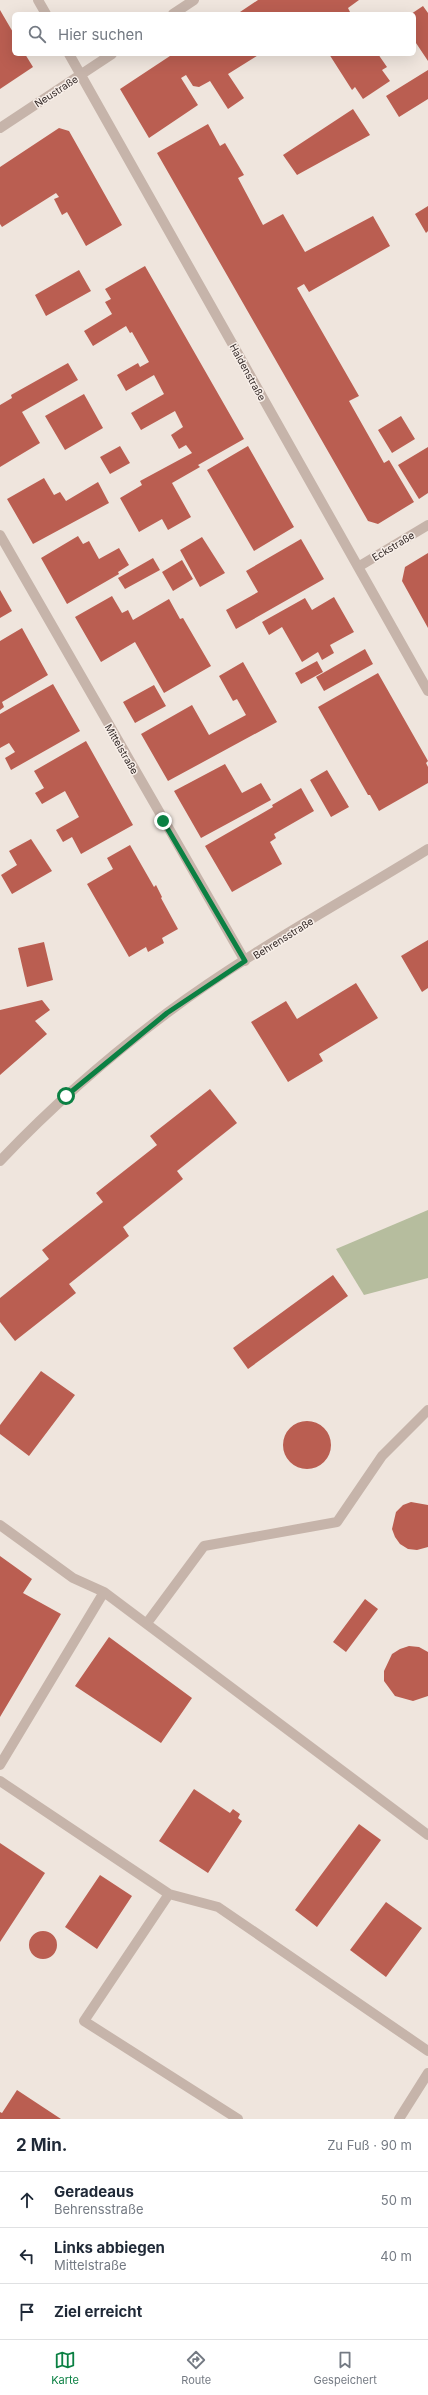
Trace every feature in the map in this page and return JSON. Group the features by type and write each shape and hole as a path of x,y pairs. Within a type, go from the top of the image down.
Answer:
{"street":[{"path":"38,0 45,12"},
{"path":"176,12 194,0"},
{"name":"Haldenstraße","path":"70,56 428,690"},
{"name":"Neustraße","path":"0,128 109,56"},
{"name":"Eckstraße","path":"358,567 428,525"},
{"name":"Mittelstraße","path":"0,535 245,961"},
{"name":"Behrensstraße","path":"0,1161 66,1096 120,1049 167,1013 245,961 428,849"},
{"path":"147,1623 204,1546 337,1522 382,1456 428,1410"},
{"path":"0,1525 73,1578 104,1592 147,1623 428,1835"},
{"path":"0,1765 104,1592"},
{"path":"0,1781 170,1894 218,1906 428,2051"},
{"path":"170,1894 84,2021 238,2119"},
{"path":"399,2119 428,2073"}],"green space":[{"path":"428,1210 428,1278 364,1295 336,1249"}],"building":[{"path":"258,0 359,0 348,8 350,12 240,12"},
{"path":"423,6 428,13 428,61 416,43 416,12 414,12"},
{"path":"0,10 12,31 12,56 26,56 33,67 0,89"},
{"path":"170,56 257,56 228,74 244,98 228,109 210,81 199,87 193,86 186,75 181,78 198,105 149,138 120,89"},
{"path":"330,56 379,56 387,67 382,70 390,81 363,99 355,87 352,90"},
{"path":"428,70 428,99 399,117 386,96"},
{"path":"353,109 370,135 297,175 283,155"},
{"path":"208,124 220,146 225,143 244,175 238,178 263,225 283,214 305,252 373,216 390,246 309,292 304,284 297,288 359,396 349,401 384,463 389,460 414,502 378,524 368,521 157,153"},
{"path":"59,128 69,131 122,225 86,246 67,212 62,215 54,199 59,197 56,193 2,227 0,224 0,167"},
{"path":"428,206 428,231 426,233 415,214"},
{"path":"145,266 244,439 198,465 200,467 172,483 191,517 168,530 162,519 139,532 120,498 142,485 140,481 192,453 186,445 179,449 171,435 183,427 175,411 141,430 131,413 164,394 154,375 126,391 117,375 138,363 140,367 149,362 132,332 130,333 126,326 93,346 84,331 112,314 105,302 111,299 105,289"},
{"path":"79,270 91,291 46,316 35,295"},
{"path":"68,363 78,380 22,412 40,443 0,467 0,405 12,398 11,395"},
{"path":"84,394 103,428 65,450 45,416"},
{"path":"401,416 415,439 392,453 378,430"},
{"path":"120,446 130,463 110,474 100,457"},
{"path":"248,446 294,527 254,551 207,470"},
{"path":"428,447 428,493 419,499 398,465"},
{"path":"44,478 54,495 60,492 66,501 98,482 109,503 33,544 7,499"},
{"path":"78,536 83,544 89,541 99,559 119,548 129,565 118,572 119,574 67,604 41,558"},
{"path":"202,537 225,573 200,587 180,550"},
{"path":"301,539 324,579 236,629 226,610 258,592 246,571"},
{"path":"428,553 428,628 402,581 405,567"},
{"path":"153,558 160,570 125,589 118,578"},
{"path":"182,560 193,579 173,591 162,572"},
{"path":"0,590 12,611 0,618"},
{"path":"112,596 122,613 128,610 133,620 169,599 180,619 183,618 211,666 164,693 135,642 101,662 75,617"},
{"path":"334,597 354,632 330,645 334,653 322,660 318,652 302,662 282,627 269,635 262,622 305,598 312,610"},
{"path":"22,628 48,675 2,702 4,707 0,710 0,641"},
{"path":"365,649 373,664 324,691 316,677"},
{"path":"317,661 323,672 301,684 295,673"},
{"path":"243,662 277,722 168,781 141,734 192,705 209,735 246,715 237,699 233,701 219,676"},
{"path":"378,673 428,761 426,763 428,767 428,783 379,811 370,795 368,795 318,707"},
{"path":"53,684 80,731 11,770 5,758 15,752 9,743 0,748 0,714"},
{"path":"154,685 166,706 135,723 123,702"},
{"path":"86,741 133,825 81,854 72,837 63,842 56,830 79,817 65,791 42,804 35,793 44,788 34,771"},
{"path":"225,764 242,793 261,783 271,800 201,838 174,791"},
{"path":"327,770 349,807 331,817 310,780"},
{"path":"301,788 314,811 274,834 276,838 270,842 282,864 232,892 205,846 273,807 272,805"},
{"path":"31,839 52,871 12,894 1,875 17,865 9,851"},
{"path":"130,845 154,887 156,885 162,897 161,898 178,929 162,938 164,943 148,952 146,947 129,957 87,884 113,869 107,858"},
{"path":"428,940 428,988 422,992 401,956"},
{"path":"44,942 53,980 27,987 18,948"},
{"path":"356,983 378,1018 319,1054 323,1061 288,1082 251,1022 286,1001 297,1019"},
{"path":"42,1000 50,1010 35,1021 47,1034 0,1075 0,1010"},
{"path":"210,1089 237,1123 177,1171 183,1179 123,1227 129,1236 69,1284 76,1293 15,1341 0,1322 0,1298 49,1259 42,1250 103,1202 96,1193 157,1145 150,1136"},
{"path":"333,1275 348,1296 248,1369 233,1348"},
{"path":"41,1371 75,1395 29,1456 0,1434 0,1425"},
{"path":"302,1421 312,1421 324,1428 331,1440 331,1450 324,1462 312,1469 302,1469 294,1465 287,1458 283,1450 283,1440 287,1432 294,1425"},
{"path":"411,1502 428,1505 428,1547 417,1550 408,1549 400,1544 392,1529 396,1512 403,1505"},
{"path":"0,1556 32,1579 23,1593 61,1614 0,1717"},
{"path":"365,1599 378,1609 346,1652 333,1642"},
{"path":"109,1637 192,1698 161,1743 75,1686"},
{"path":"409,1646 419,1647 428,1652 428,1696 413,1701 395,1696 384,1681 384,1671 392,1654"},
{"path":"194,1789 230,1813 233,1809 240,1814 238,1818 242,1821 208,1873 159,1841"},
{"path":"359,1824 381,1840 317,1927 295,1910"},
{"path":"0,1843 45,1873 0,1942"},
{"path":"100,1875 132,1896 97,1949 65,1927"},
{"path":"386,1902 422,1928 386,1977 350,1950"},
{"path":"43,1931 53,1935 57,1945 53,1955 43,1959 33,1955 29,1945 33,1935"},
{"path":"17,2090 61,2119 0,2119 0,2112 2,2113"}],"route":[{"path":"66,1096 120,1049 167,1013 245,961 163,821"}]}
